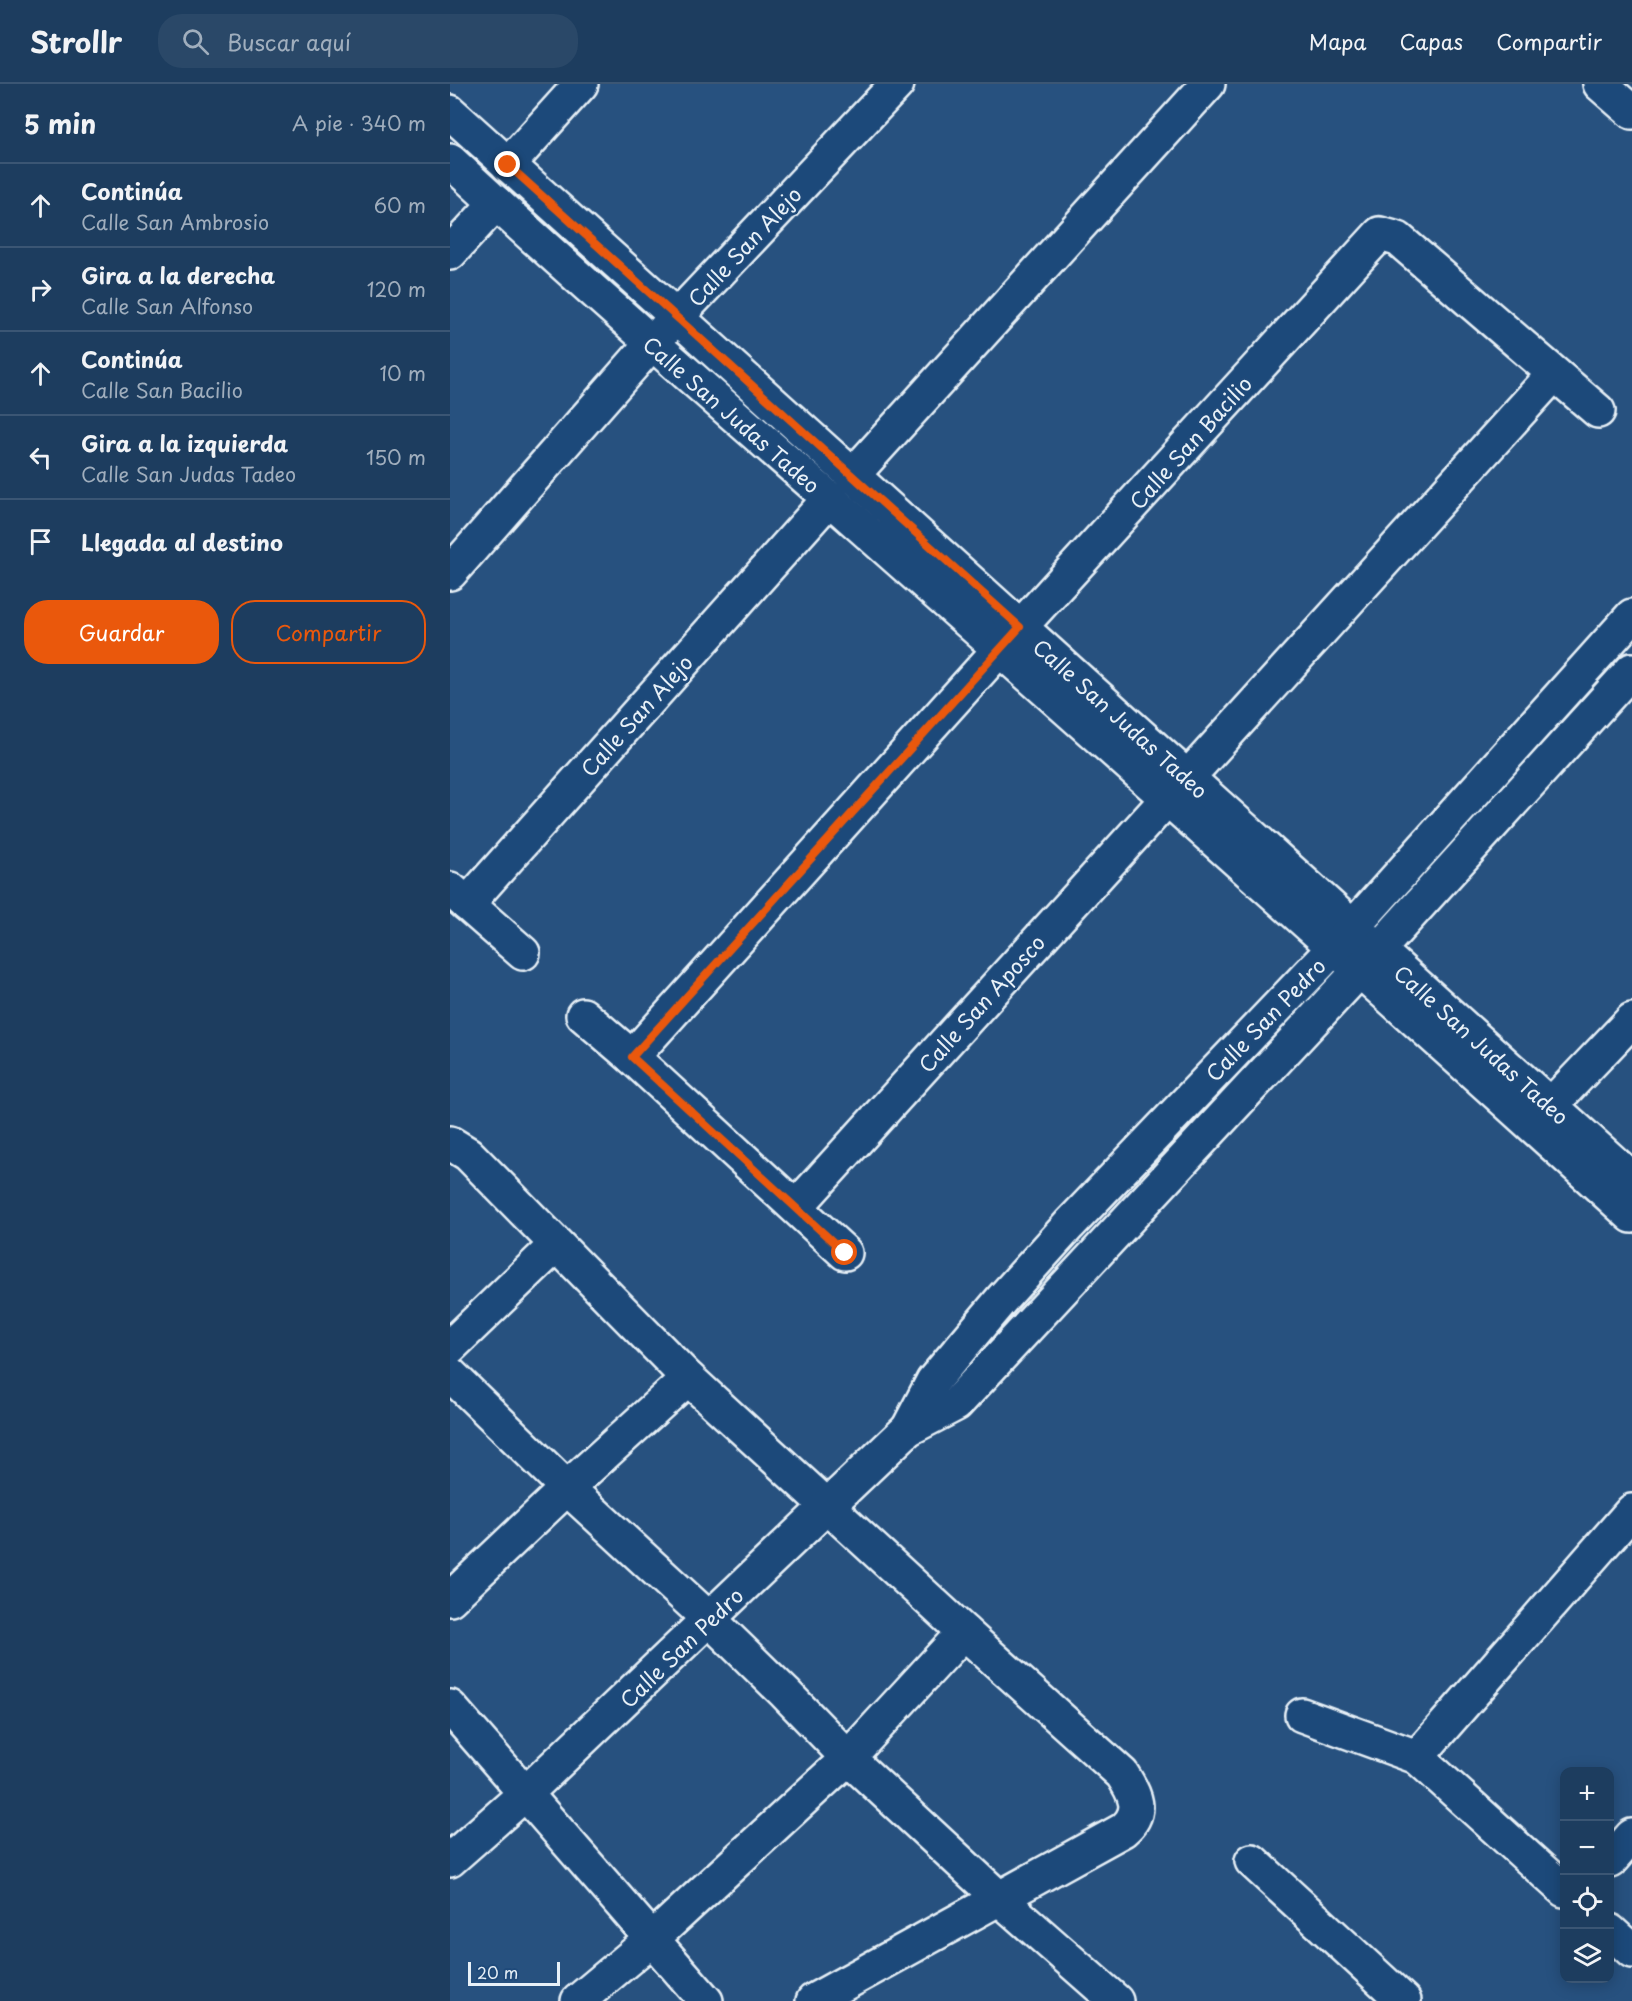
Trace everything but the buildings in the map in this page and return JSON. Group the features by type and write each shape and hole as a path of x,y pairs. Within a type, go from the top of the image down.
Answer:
{"street":[{"path":"508,165 581,84"},
{"name":"Calle San Alejo","path":"450,573 651,344 897,84"},
{"path":"852,476 1209,84"},
{"path":"1600,84 1632,112"},
{"name":"Calle San Judas Tadeo","path":"450,112 678,316 852,476 1010,638 1177,789 1369,960 1550,1106 1632,1179"},
{"name":"Calle San Judas Tadeo","path":"450,161 651,344 829,499 1010,638"},
{"path":"450,253 496,203"},
{"name":"Calle San Bacilio","path":"632,1057 1010,638 1380,234 1398,239 1554,374"},
{"path":"1177,789 1554,374 1598,411"},
{"name":"Calle San Alejo","path":"459,896 829,499"},
{"name":"Calle San Pedro","path":"908,1429 933,1381 1002,1299 1069,1225 1343,937 1632,615"},
{"name":"Calle San Pedro","path":"450,1860 526,1793 908,1429 956,1404 1369,960 1632,670"},
{"name":"Calle San Aposco","path":"796,1207 1177,789"},
{"path":"459,896 523,953"},
{"name":"Calle San Judas Tadeo","path":"1369,960 1632,1216"},
{"path":"583,1015 632,1057 845,1253"},
{"path":"1550,1106 1632,1020"},
{"path":"450,1143 468,1154 688,1378 964,1632 1122,1773 1134,1798 1136,1810 1131,1823 1123,1830 813,2001"},
{"path":"450,1347 556,1245"},
{"path":"450,1374 567,1488 709,1619 848,1758 999,1898 1116,2001"},
{"path":"450,1599 688,1378"},
{"path":"1417,1757 1632,1511"},
{"path":"578,2001 652,1939 848,1758 964,1632"},
{"path":"450,1707 706,2001"},
{"path":"1302,1715 1417,1757 1560,1886"},
{"path":"1614,1856 1632,1836"},
{"path":"1252,1861 1404,2001"},
{"path":"1614,1935 1632,1951"}],"route":[{"path":"508,165 1020,627 632,1057 845,1253"}]}
